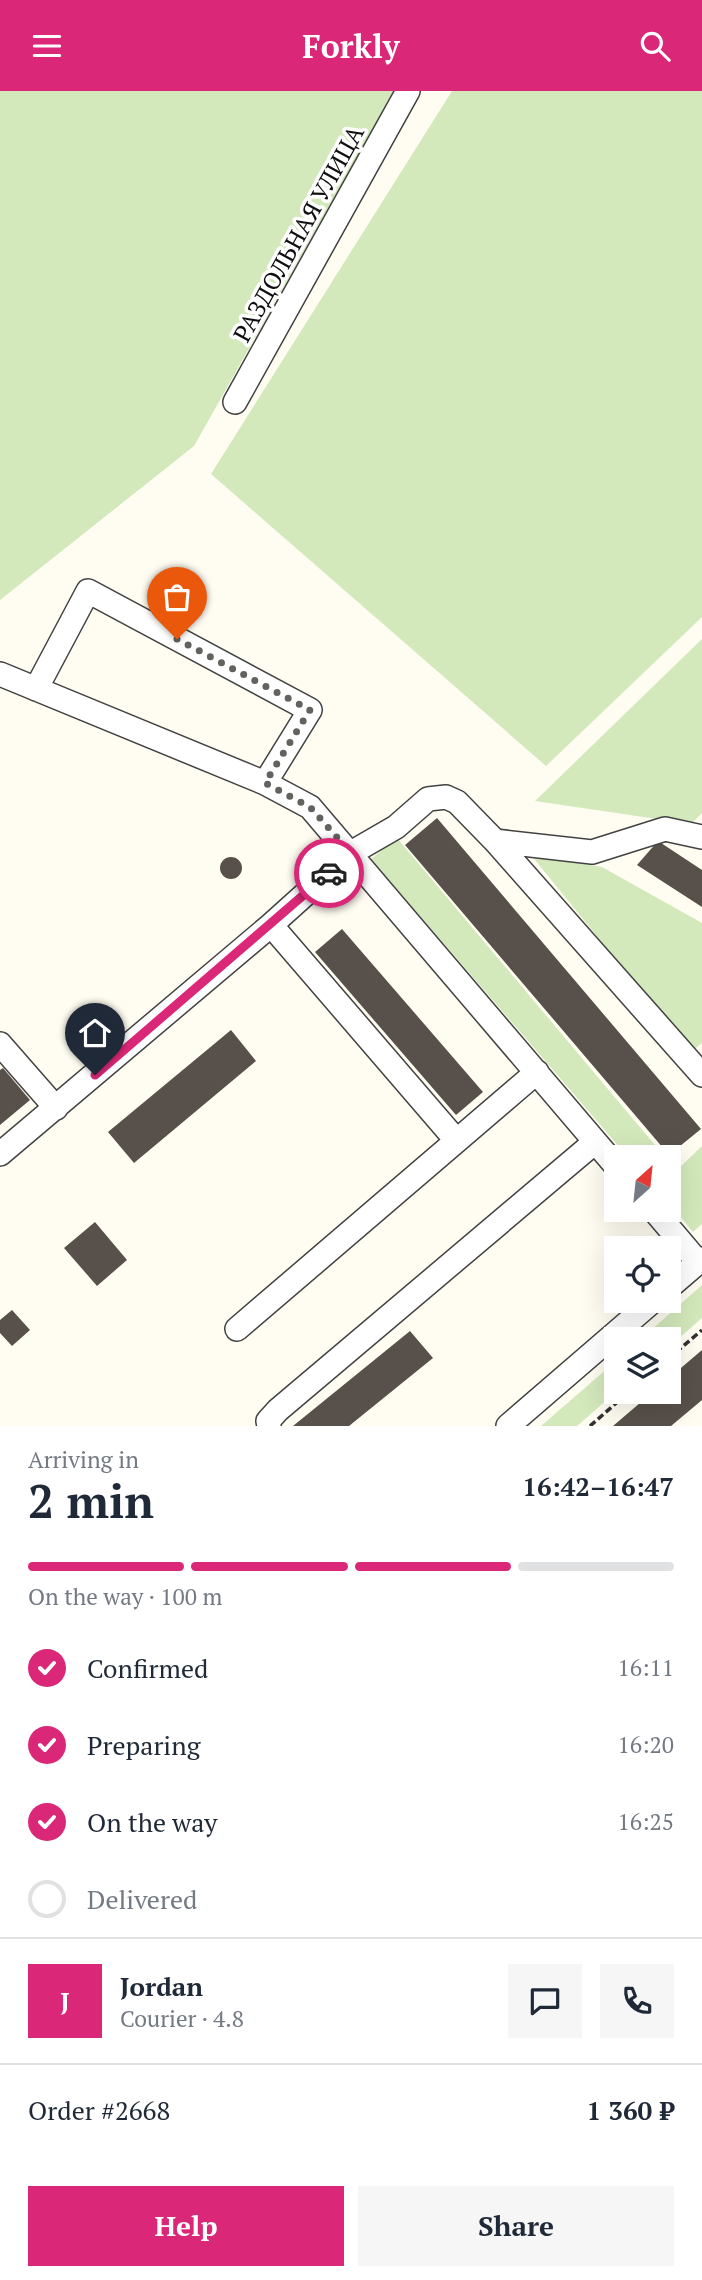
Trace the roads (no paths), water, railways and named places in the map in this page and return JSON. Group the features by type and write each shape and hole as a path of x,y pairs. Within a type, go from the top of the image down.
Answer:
{"street":[{"name":"РАЗДОЛЬНАЯ УЛИЦА","path":"235,402 408,91"},
{"path":"36,689 88,591 310,710 265,783"},
{"path":"0,674 265,783 310,807 604,1152"},
{"path":"0,1154 271,925 351,853 396,827 428,799 436,797 446,797 457,803 495,841 702,1075"},
{"path":"495,841 592,852 665,829 702,837"},
{"path":"271,925 456,1140"},
{"path":"0,1044 56,1108"},
{"path":"237,1329 537,1072"},
{"path":"269,1426 268,1421 278,1410 595,1142"},
{"path":"665,1222 700,1261 681,1277"},
{"path":"508,1426 639,1313"}]}
